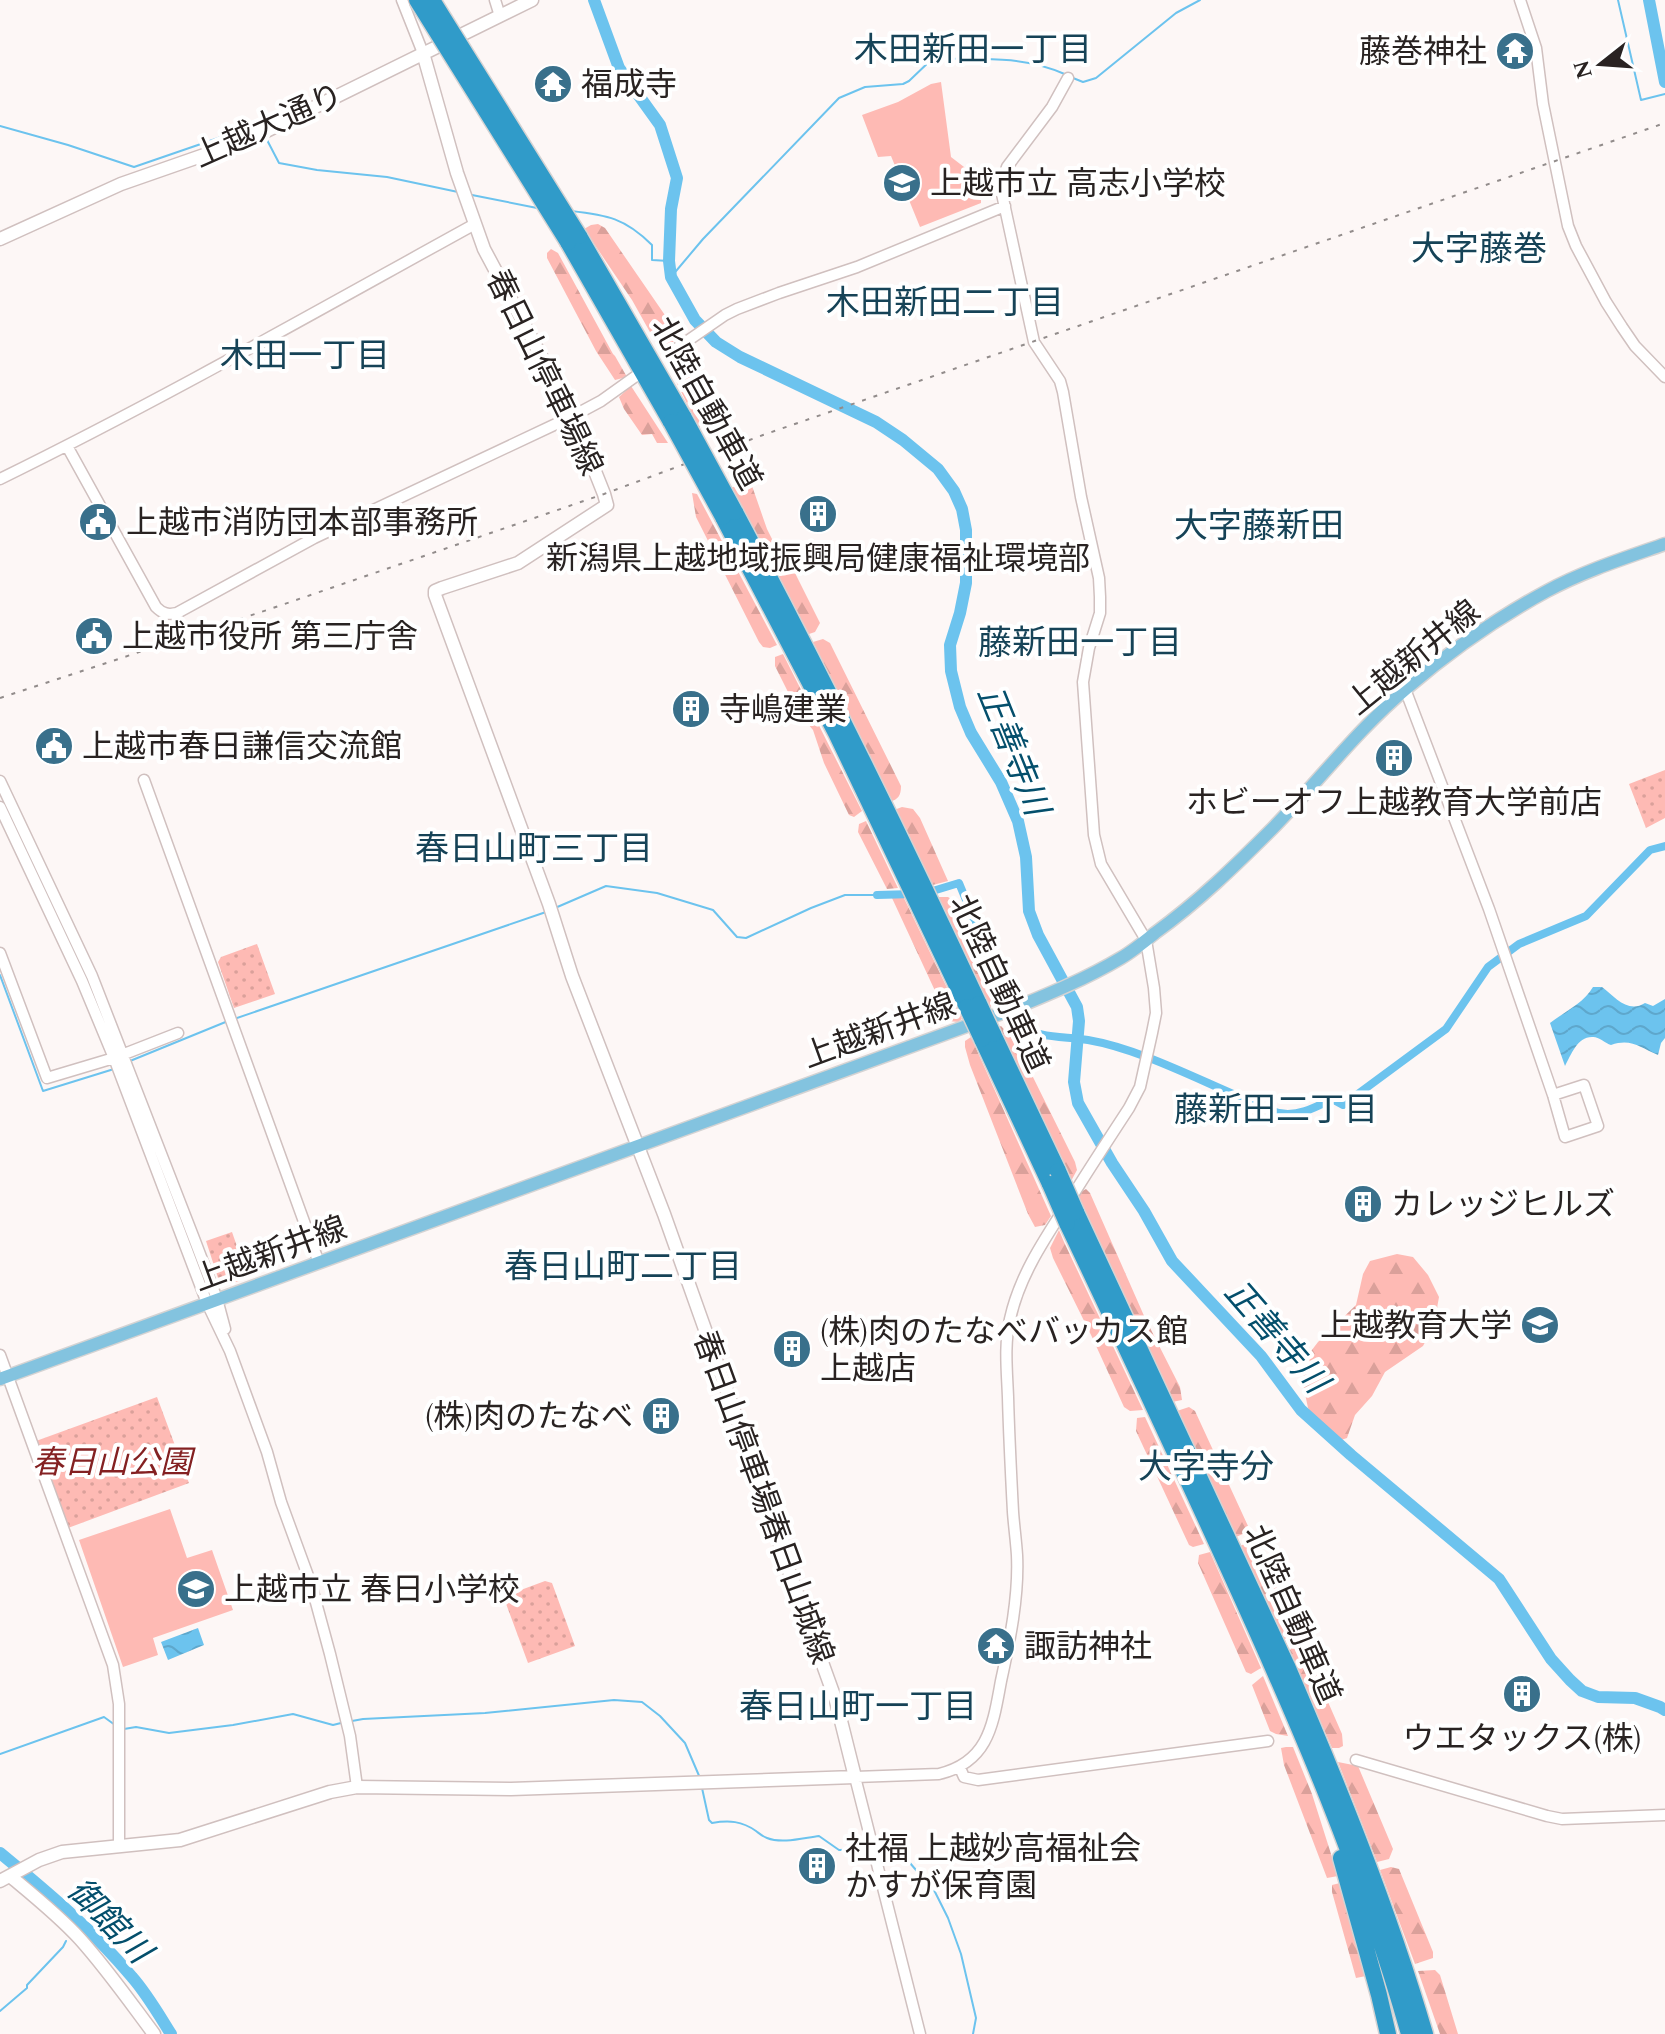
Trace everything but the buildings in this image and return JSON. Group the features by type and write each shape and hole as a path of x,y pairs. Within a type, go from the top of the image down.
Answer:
{"highway":[{"name":"北陸自動車道","path":"417,0 574,239"},
{"name":"北陸自動車道","path":"432,0 574,239 729,514 988,1037 1275,1671 1365,1893 1409,2034"},
{"name":"北陸自動車道","path":"1072,1217 1287,1666 1348,1811 1396,1940 1425,2034"},
{"path":"1275,1671 1315,1774 1388,2034"},
{"path":"1375,1883 1434,2034"}],"main road":[{"name":"上越大通り","path":"0,239 121,184 250,139 532,0"},
{"name":"春日山停車場線","path":"423,53 457,173 490,261 573,416 607,505 518,563 435,591"},
{"name":"上越新井線","path":"4,1378 1005,1012 1076,981 1123,957 1212,888 1275,826 1353,739 1405,689 1447,655 1548,591 1608,564 1665,544"},
{"name":"春日山停車場春日山城線","path":"435,591 549,904 579,997 638,1146 836,1701 855,1777"},
{"path":"154,2034 78,1936 9,1876 39,1860 72,1850 180,1840 330,1792 357,1787 511,1789 855,1777"}],"street":[{"path":"402,0 423,53"},
{"path":"495,0 500,16"},
{"path":"1520,0 1536,48 1548,133 1568,226 1622,327 1665,377"},
{"path":"920,2034 855,1777 939,1774 960,1768 977,1752 990,1729 1008,1650 1017,1557 1008,1406 1006,1341 1009,1322 1022,1281 1038,1249 1140,1087 1156,1013 1146,940 1101,864 1094,835 1083,682 1100,613 1099,578 1063,392 1060,381 1031,333 1002,194 1007,167 1052,107 1068,78"},
{"path":"670,353 725,315 857,267 1005,206"},
{"path":"0,479 67,446 475,224"},
{"path":"67,446 156,607 165,614 171,614 314,538 573,416 636,376"},
{"path":"1405,689 1489,909 1565,1137 1598,1126 1584,1085 1553,1095"},
{"path":"144,780 319,1263"},
{"path":"0,781 92,976 118,1057 267,1452 281,1502 311,1584 330,1654 350,1736 357,1787"},
{"path":"0,807 118,1057"},
{"path":"0,953 47,1078 118,1057 178,1033"},
{"path":"0,1355 4,1378 113,1665 119,1704 119,1846"},
{"path":"960,1768 964,1777 978,1780 1268,1741"},
{"path":"1356,1760 1562,1819 1665,1815"}],"green space":[{"path":"941,82 951,157 981,180 981,203 920,227 891,156 878,157 862,115"},
{"path":"598,224 605,228 669,321 670,331 676,340 660,350 632,300 584,229"},
{"path":"551,249 558,253 627,377 615,380 596,351 547,258"},
{"path":"676,359 690,372 704,398 706,413 699,428 667,363"},
{"path":"631,386 668,443 657,443 652,434 642,435 624,409 619,397"},
{"path":"751,483 767,529 795,573 820,623 815,632 809,634 729,488"},
{"path":"692,493 697,494 777,645 763,647 759,642 696,517"},
{"path":"823,639 830,643 901,786 900,795 893,801 890,802 813,642"},
{"path":"783,654 862,811 854,817 849,815 824,763 813,730 798,712 775,666 775,657"},
{"path":"1665,770 1665,818 1646,828 1629,784"},
{"path":"902,807 913,809 920,818 948,881 929,886 894,810"},
{"path":"866,821 898,888 887,889 858,832 859,824"},
{"path":"903,896 962,1019 958,1022 949,1021 892,898"},
{"path":"935,897 948,897 954,901 984,967 993,1003 988,1011"},
{"path":"257,944 275,994 234,1008 218,962 221,957"},
{"path":"1001,1026 1026,1063 1075,1162 1077,1170 1070,1183 996,1029"},
{"path":"971,1037 1051,1216 1045,1225 1035,1227 1028,1214 970,1065 965,1041"},
{"path":"1086,1189 1180,1387 1182,1400 1172,1402 1077,1194"},
{"path":"1059,1230 1143,1410 1130,1411 1124,1407 1053,1258 1050,1248"},
{"path":"232,1232 248,1278 229,1284 219,1281 206,1241"},
{"path":"1397,1254 1413,1257 1428,1275 1439,1297 1434,1325 1423,1346 1385,1372 1372,1396 1355,1415 1347,1438 1332,1443 1320,1430 1308,1408 1303,1384 1305,1359 1356,1305 1363,1274 1370,1261"},
{"name":"春日山公園","path":"157,1397 189,1483 68,1528 36,1441"},
{"path":"1189,1407 1195,1411 1248,1526 1245,1533 1236,1537 1177,1411"},
{"path":"1145,1417 1204,1544 1189,1545 1136,1431 1137,1418"},
{"path":"170,1509 187,1558 212,1550 233,1610 153,1638 158,1655 123,1667 79,1540"},
{"path":"1251,1541 1256,1544 1294,1624 1295,1631 1289,1638 1283,1639 1240,1546"},
{"path":"1210,1552 1261,1668 1251,1674 1246,1672 1198,1563 1199,1555"},
{"path":"545,1581 552,1583 575,1646 528,1663 505,1601 507,1595"},
{"path":"1297,1643 1304,1647 1342,1734 1343,1746 1339,1748 1332,1748 1289,1651"},
{"path":"1263,1676 1288,1736 1270,1731 1252,1685"},
{"path":"1293,1747 1312,1794 1338,1876 1327,1878 1284,1765 1281,1748"},
{"path":"1338,1762 1358,1766 1393,1849 1389,1859 1377,1862"},
{"path":"1391,1867 1399,1869 1433,1958 1415,1964 1380,1870"},
{"path":"1340,1883 1366,1976 1356,1978 1332,1892 1332,1885"},
{"path":"1435,1970 1440,1975 1458,2034 1440,2034 1418,1971"}],"water":[{"path":"1593,987 1602,987 1622,1003 1633,1007 1645,1003 1653,1006 1665,999 1665,1038 1658,1055 1630,1043 1611,1045 1592,1037 1578,1043 1565,1066 1550,1023 1579,1003"},
{"path":"198,1628 204,1645 168,1660 161,1642"}],"waterway":[{"name":"正善寺川","path":"594,0 619,68 660,125 677,178 671,209 671,277 695,320 716,342 740,357 876,422 938,469 954,491 966,530 966,583 950,645 951,671 960,707 971,733 1001,782 1018,821 1026,857 1029,911 1038,935 1077,1007 1079,1021 1074,1082 1078,1103 1172,1261 1261,1356 1301,1410 1499,1579 1551,1659 1582,1691 1598,1697 1635,1698 1665,1710"},
{"path":"1073,78 1083,82 1096,78 1176,13 1200,0"},
{"path":"1618,0 1641,100 1665,94"},
{"path":"1649,0 1665,82"},
{"path":"671,277 703,239 839,98 865,87 903,84 932,59 1018,61 1067,75"},
{"path":"0,126 134,167 227,135 249,133"},
{"path":"266,138 279,163 387,177 458,192"},
{"path":"472,195 537,208"},
{"path":"571,211 605,216 624,223 652,245 652,260 669,261"},
{"path":"926,893 959,883 1017,1024 1025,1029 1042,1035 1088,1040 1124,1049 1268,1109 1293,1114 1332,1099 1343,1105 1446,1029 1488,967 1519,944 1586,916 1650,850 1665,846"},
{"path":"555,908 606,886 657,893 713,910 737,937 746,938 845,895 877,895"},
{"path":"877,895 913,894"},
{"path":"234,1019 546,912"},
{"path":"0,975 43,1091 114,1069"},
{"path":"130,1061 228,1021"},
{"path":"352,1721 485,1713 614,1700 642,1702 685,1743 700,1778"},
{"path":"124,1729 136,1727 169,1733 293,1714 333,1725 341,1723"},
{"path":"0,1754 104,1717 115,1725"},
{"path":"702,1788 712,1823 740,1823 773,1840 819,1836 839,1850 867,1849"},
{"path":"878,1849 897,1848 935,1892 961,1954 976,2018 973,2034"},
{"name":"御館川","path":"0,1853 102,1944 137,1984 171,2034"},
{"path":"0,2011 27,1988 66,1941"}],"railway":[{"path":"0,698 604,494 763,435 1665,123"}],"place":[{"name":"藤巻神社","path":"1515,51"},
{"name":"福成寺","path":"553,84"},
{"name":"上越市立 高志小学校","path":"902,183"},
{"name":"新潟県上越地域振興局健康福祉環境部","path":"818,514"},
{"name":"上越市消防団本部事務所","path":"98,522"},
{"name":"上越市役所 第三庁舎","path":"94,636"},
{"name":"寺嶋建業","path":"691,709"},
{"name":"上越市春日謙信交流館","path":"54,746"},
{"name":"ホビーオフ上越教育大学前店","path":"1394,758"},
{"name":"カレッジヒルズ","path":"1363,1204"},
{"name":"上越教育大学","path":"1540,1325"},
{"name":"(株)肉のたなべバッカス館 上越店","path":"792,1349"},
{"name":"(株)肉のたなべ","path":"661,1416"},
{"name":"上越市立 春日小学校","path":"196,1589"},
{"name":"諏訪神社","path":"996,1646"},
{"name":"ウエタックス(株)","path":"1522,1694"},
{"name":"社福 上越妙高福祉会 かすが保育園","path":"817,1866"}],"district":[{"name":"木田新田一丁目","path":"973,49"},
{"name":"大字藤巻","path":"1479,248"},
{"name":"木田新田二丁目","path":"945,302"},
{"name":"木田一丁目","path":"305,355"},
{"name":"大字藤新田","path":"1259,525"},
{"name":"藤新田一丁目","path":"1080,642"},
{"name":"春日山町三丁目","path":"534,848"},
{"name":"藤新田二丁目","path":"1276,1109"},
{"name":"春日山町二丁目","path":"623,1266"},
{"name":"大字寺分","path":"1206,1466"},
{"name":"春日山町一丁目","path":"858,1706"}]}
